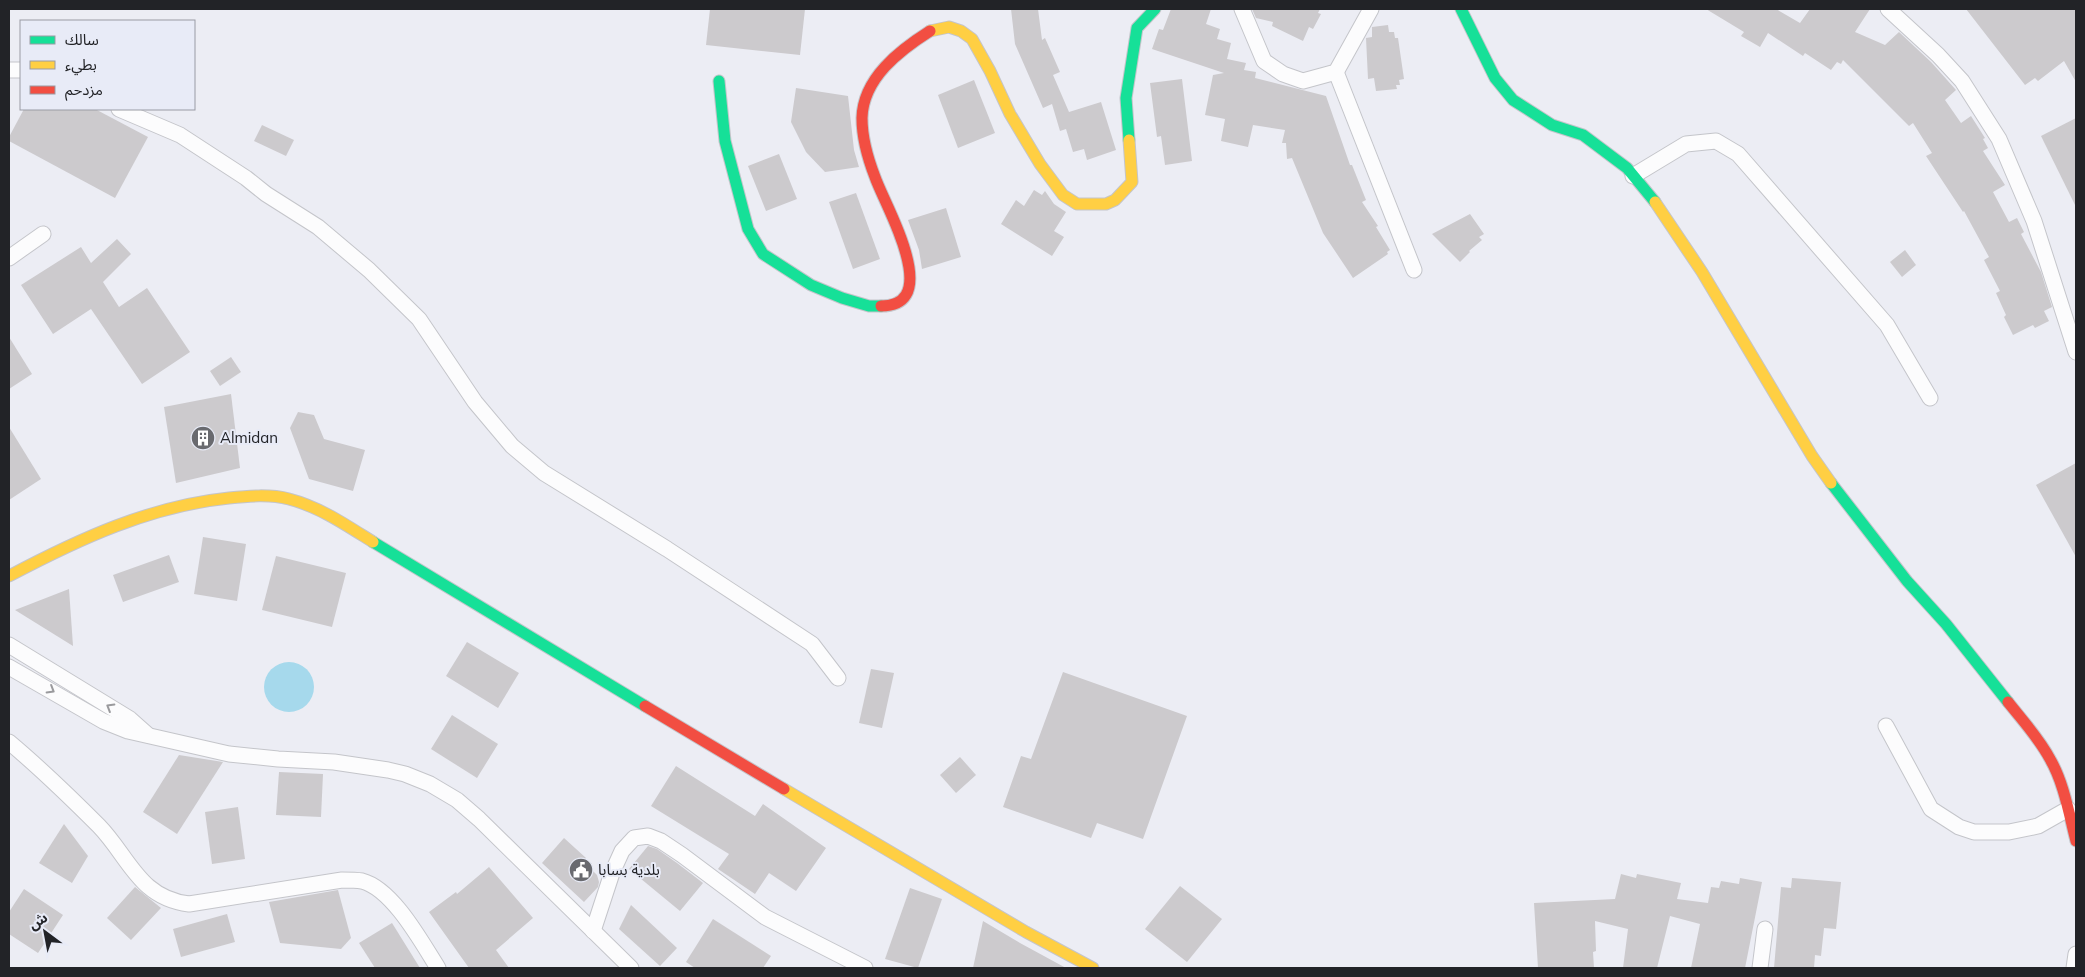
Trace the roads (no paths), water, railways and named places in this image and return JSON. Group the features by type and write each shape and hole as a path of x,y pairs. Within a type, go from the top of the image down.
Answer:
{"street":[{"path":"719,81 725,141 748,229 764,254 811,285 842,298 868,306 889,306 903,298 909,287 910,268 907,254 868,155 862,117 866,97 872,82 887,65 908,46 930,31 949,27 961,31 972,39 990,71 1010,114 1040,164 1063,195 1077,204 1092,206 1106,204 1115,200 1132,182 1126,98 1138,28 1156,9"},
{"path":"1242,9 1264,61 1283,74 1303,81 1336,72 1371,9"},
{"path":"1461,9 1495,78 1513,100 1552,125 1583,135 1627,168 1658,206 1680,237 1812,456 1844,502 1907,581 1946,624 2037,738 2051,760 2068,809 2076,841"},
{"path":"1888,9 1938,54 1962,81 1999,139 2034,221 2076,352"},
{"path":"1336,72 1414,270"},
{"path":"121,110 180,135 318,227 369,270 419,319 475,402 512,446 544,472 667,549 812,644 838,678"},
{"path":"1633,176 1686,144 1716,141 1738,154 1833,262 1862,299 1887,325 1930,398"},
{"path":"9,258 43,234"},
{"path":"9,576 55,551 154,510 197,501 231,498 276,496 290,499 326,513 1026,932 1093,968"},
{"path":"9,645 130,719 149,736"},
{"path":"9,667 103,721 128,732 229,754 363,765 405,774 430,784 457,800 479,819 631,968"},
{"path":"1886,726 1931,809 1941,818 1959,827 1974,832 2010,832 2038,826 2068,809"},
{"path":"9,742 110,838 130,868 167,900 188,904 342,880 362,881 374,887 400,910 438,968"},
{"path":"593,931 612,873 622,851 634,838 648,836 661,841 682,855 765,917 865,968"},
{"path":"1760,968 1765,930"},
{"path":"2074,968 2076,954"}],"water":[{"path":"284,662 294,662 307,669 314,682 314,692 307,705 294,712 284,712 275,708 268,701 264,692 264,682 268,673 275,666"}],"place":[{"name":"Almidan","path":"203,438"},
{"name":"بلدية بسابا","path":"581,870"}]}
